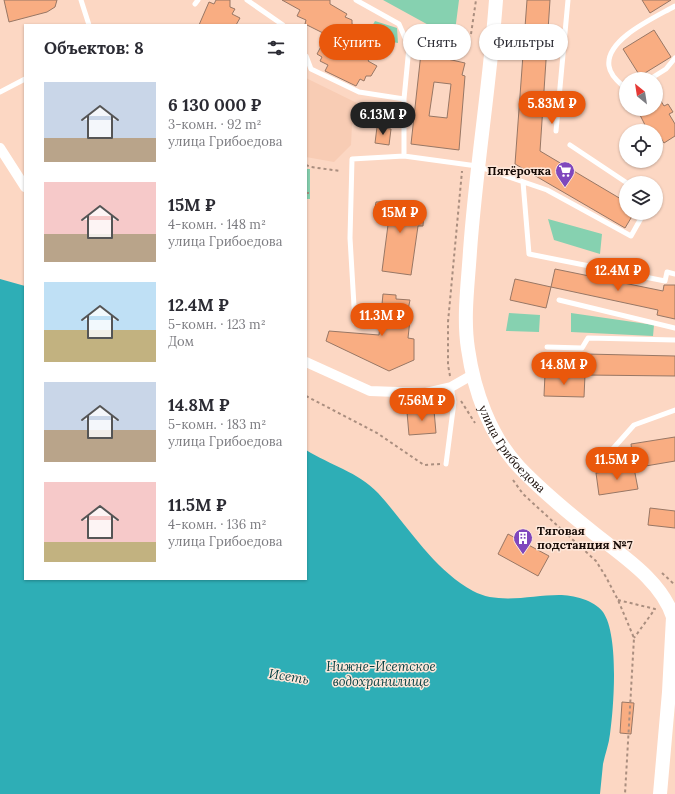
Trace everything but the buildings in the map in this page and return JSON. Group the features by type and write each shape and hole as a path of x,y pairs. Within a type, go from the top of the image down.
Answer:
{"main road":[{"name":"улица Грибоедова","path":"496,0 477,166 466,308 467,348 472,375 486,415 500,441 518,465 558,504 645,576 672,606 673,618 669,692 660,794"}],"street":[{"path":"0,148 24,184"},
{"path":"307,362 370,391 425,393 452,387 472,375"}],"lane":[{"path":"81,0 89,24"},
{"path":"247,0 282,24"},
{"path":"356,0 399,24 409,47 404,99 404,156"},
{"path":"556,131 568,0"},
{"path":"619,82 614,77 609,65 611,52 624,36 675,6"},
{"path":"661,72 666,69 675,58"},
{"path":"307,59 311,69 359,92 404,99"},
{"path":"0,92 24,80"},
{"path":"570,145 619,178"},
{"path":"355,323 350,238 352,159 404,156 477,166 547,190 631,236 640,220"},
{"path":"523,182 529,254 665,280 667,272 675,274"},
{"path":"559,300 675,328"},
{"path":"547,347 582,348 588,338 675,340"},
{"path":"446,464 454,402 452,387"},
{"path":"610,452 634,425 675,410"}],"path":[{"path":"471,34 476,0"},
{"path":"462,164 448,322 448,365 452,387 476,425"},
{"path":"307,165 340,171"},
{"path":"307,193 312,193"},
{"path":"307,397 377,433 424,465 446,464"},
{"path":"509,474 523,494 596,561 606,576 618,600 634,638 625,794"},
{"path":"662,573 675,585"},
{"path":"618,600 655,608 634,638"}],"shaded area":[{"path":"307,78 361,105 358,125 352,124 351,145 334,162 307,157"}],"green space":[{"path":"383,0 459,0 456,24 427,24"},
{"path":"375,21 384,24 373,24"},
{"path":"395,27 397,28 398,43 395,42"},
{"path":"307,169 310,169 310,199 307,199"},
{"path":"548,219 602,234 600,254 554,240"},
{"path":"509,313 540,315 539,332 506,331"},
{"path":"571,313 654,325 653,336 571,332"}],"water":[{"name":"Нижне-Исетское водохранилище","path":"0,279 24,286 24,580 307,580 307,451 353,474 370,486 378,493 433,559 459,582 473,591 493,598 548,595 571,596 594,604 603,612 608,623 613,653 614,689 609,742 603,764 600,794 0,794"}],"place":[{"name":"Пятёрочка","path":"565,188"},
{"name":"Тяговая подстанция №7","path":"523,555"}],"water label":[{"name":"Исеть","path":"289,676"}]}
